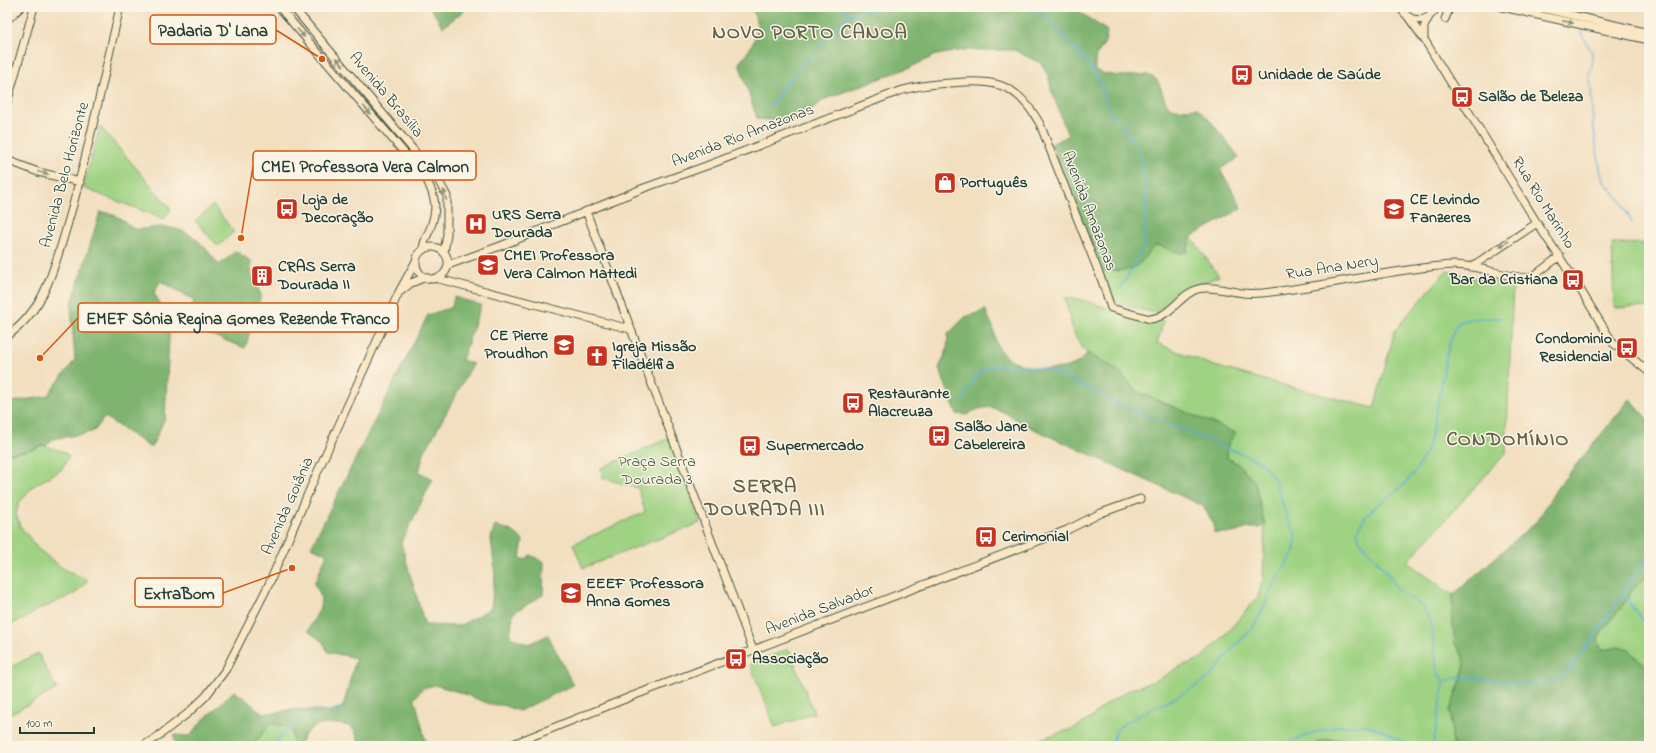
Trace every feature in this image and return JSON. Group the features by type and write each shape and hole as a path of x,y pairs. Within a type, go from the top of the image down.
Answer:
{"street":[{"path":"7,20 21,7"},
{"path":"7,103 34,7"},
{"name":"Avenida Belo Horizonte","path":"7,336 37,305 44,293 57,260 80,182 120,7"},
{"name":"Avenida Brasília","path":"279,7 426,178 434,196 436,207 423,250"},
{"name":"Avenida Brasília","path":"293,7 399,131 437,178 447,196 444,253"},
{"name":"Rua Rio Marinho","path":"1400,7 1424,39 1613,343 1649,372"},
{"path":"1424,39 1424,27 1429,16 1437,7"},
{"path":"1446,19 1450,7"},
{"path":"1502,7 1649,40"},
{"path":"1537,7 1649,33"},
{"path":"1408,17 1419,20 1429,16"},
{"path":"311,45 318,48 326,46"},
{"name":"Avenida Rio Amazonas","path":"447,266 586,211 897,92 912,88 963,82 991,82 1007,88 1021,98 1033,111 1040,124"},
{"name":"Avenida Amazonas","path":"1040,124 1102,280 1111,308"},
{"path":"7,160 38,172 80,182"},
{"path":"586,211 753,650"},
{"path":"1472,266 1537,223"},
{"path":"426,277 418,271 416,261 423,250 432,247 444,253 450,278 455,283"},
{"name":"Rua Ana Nery","path":"1111,308 1150,319 1164,315 1181,300 1198,289 1215,289 1252,293 1308,287 1427,267 1472,266 1513,276 1531,278 1560,256"},
{"name":"Avenida Goiânia","path":"143,746 187,714 206,696 226,669 269,584 313,482 399,292 416,261"},
{"path":"435,278 442,275 447,266"},
{"path":"399,292 411,283 426,277 435,278 630,329"},
{"name":"Avenida Salvador","path":"508,746 630,697 1061,533 1101,513 1140,498"}],"green space":[{"path":"430,7 469,7 443,27"},
{"path":"751,7 1073,7 1107,31 1105,42 1095,58 1095,70 1115,75 1144,75 1153,77 1157,80 1165,100 1170,107 1175,109 1197,108 1225,138 1239,158 1220,169 1242,208 1191,237 1187,252 1180,253 1157,245 1135,267 1131,269 1099,271 1051,144 1068,136 1051,89 1049,78 1042,64 1014,50 964,50 936,55 911,67 825,99 802,116 780,124 771,120 757,119 739,63 753,44 755,37 755,15"},
{"path":"100,126 171,209 164,219 83,188"},
{"path":"213,205 234,232 218,246 195,221"},
{"path":"100,212 118,217 135,229 160,227 180,230 195,238 219,265 236,251 251,261 251,274 261,295 245,348 185,325 194,300 160,281 154,293 170,320 165,418 151,448 105,417 94,431 52,439 46,446 43,445 31,450 7,454 7,403 47,396 75,360 71,307"},
{"path":"1191,237 1219,276 1179,294 1171,304 1155,313 1116,303 1099,271 1121,271 1129,268 1156,246 1167,246 1187,251"},
{"path":"1649,243 1649,307 1614,308 1612,244"},
{"path":"1446,271 1513,286 1506,453 1407,562 1453,595 1452,620 1455,643 1462,654 1465,664 1450,710 1453,746 1398,746 1373,740 1334,739 1324,740 1308,746 1017,746 1075,728 1091,718 1105,705 1129,690 1159,679 1181,666 1200,659 1222,638 1258,597 1263,579 1265,522 1238,464 1227,458 1228,444 1236,433 1138,392 1116,369 1087,353 1078,342 1073,331 1065,298 1079,299 1144,319 1164,321 1157,343 1211,365 1374,408 1395,330"},
{"path":"454,297 481,305 462,360 473,364 424,453 419,472 433,479 401,543 425,625 459,626 491,608 495,575 491,538 495,526 503,528 517,535 523,541 520,558 526,560 530,555 544,562 543,595 513,613 510,637 529,644 548,635 573,685 519,711 502,705 492,705 462,693 435,685 423,688 414,699 427,746 361,746 353,729 350,727 340,724 328,724 314,727 304,735 298,746 291,746 293,740 292,731 284,726 275,724 269,725 253,746 176,746 174,735 190,736 202,721 234,691 262,713 275,713 292,709 333,711 343,707 356,658 328,652 323,642 308,631 320,608 321,597 314,584 327,554 311,547 428,315 452,307"},
{"path":"986,310 993,327 996,341 1002,353 1023,365 1048,369 1072,366 1081,361 1087,353 1116,369 1138,392 1236,433 1229,441 1227,458 1238,464 1255,482 1265,526 1260,528 1249,528 1233,533 1214,533 1214,525 1203,506 1025,425 997,409 983,408 975,410 967,415 957,414 939,368 947,350 948,334 965,317"},
{"path":"1630,399 1649,421 1649,575 1633,589 1598,639 1601,649 1623,647 1629,649 1645,666 1649,668 1649,746 1453,746 1450,710 1465,664 1462,654 1455,643 1452,620 1453,595 1538,520 1557,488"},
{"name":"Praça Serra Dourada 3","path":"671,437 700,523 583,568 573,544 645,512 638,488 603,478 601,468"},
{"path":"43,445 64,452 69,456 61,470 33,486 19,503 16,514 20,526 38,549 62,568 88,580 76,593 7,626 7,454 31,450"},
{"path":"1649,575 1649,668 1644,666 1629,649 1601,649 1598,639 1633,589"},
{"path":"789,649 814,713 775,727 750,664"},
{"path":"38,653 57,689 7,716 7,669"},
{"path":"275,724 287,727 292,731 293,740 291,746 253,746 269,725"},
{"path":"1326,740 1372,740 1398,746 1308,746"}],"waterway":[{"path":"461,7 462,12"},
{"path":"841,7 849,15"},
{"path":"770,107 787,82 846,17 854,12 901,7"},
{"path":"1033,7 1055,26 1088,64 1098,78 1110,113 1134,141 1140,152 1146,194 1145,240 1137,261 1120,288"},
{"path":"1574,7 1576,14"},
{"path":"1581,29 1592,53 1592,66 1589,75 1593,124 1601,174 1605,183 1620,200 1632,222"},
{"path":"1444,683 1437,670 1431,622 1423,607 1398,590 1387,572 1360,541 1357,532 1365,517 1400,488 1415,472 1422,460 1430,439 1449,345 1457,324 1471,319 1501,318"},
{"path":"963,400 977,376 985,369 990,367 1011,365 1030,366 1048,370 1132,410 1195,434 1254,459 1265,467 1276,483 1287,517 1295,532 1296,539 1294,551 1288,563 1273,585 1254,627 1236,645 1213,674 1188,691 1122,725 1116,731 1110,746"},
{"path":"1433,746 1444,683 1453,679 1466,678 1480,678 1527,684 1554,680 1571,667 1579,657 1649,555"},
{"path":"1622,594 1649,628"},
{"path":"274,746 281,736 295,723 302,719 340,708"},
{"path":"1281,746 1315,732 1338,726 1368,725 1388,733 1409,746"}],"place":[{"name":"Padaria D' Lana","path":"322,59"},
{"name":"Unidade de Saúde","path":"1242,75"},
{"name":"Salão de Beleza","path":"1462,97"},
{"name":"Português","path":"945,183"},
{"name":"Loja de Decoração","path":"287,209"},
{"name":"CE Levindo Fanzeres","path":"1394,209"},
{"name":"URS Serra Dourada","path":"476,224"},
{"name":"CMEI Professora Vera Calmon","path":"241,238"},
{"name":"CMEI Professora Vera Calmon Mattedi","path":"488,265"},
{"name":"CRAS Serra Dourada II","path":"262,276"},
{"name":"Bar da Cristiana","path":"1573,280"},
{"name":"CE Pierre Proudhon","path":"564,345"},
{"name":"Condominio Residencial","path":"1627,348"},
{"name":"Igreja Missão Filadélfia","path":"597,356"},
{"name":"EMEF Sônia Regina Gomes Rezende Franco","path":"40,358"},
{"name":"Restaurante Alacreuza","path":"853,403"},
{"name":"Salão Jane Cabelereira","path":"939,436"},
{"name":"Supermercado","path":"750,446"},
{"name":"Cerimonial","path":"986,537"},
{"name":"ExtraBom","path":"292,568"},
{"name":"EEEF Professora Anna Gomes","path":"571,593"},
{"name":"Associação","path":"736,659"}],"district":[{"name":"NOVO PORTO CANOA","path":"810,33"},
{"name":"CONDOMÍNIO","path":"1508,440"},
{"name":"SERRA DOURADA III","path":"765,498"}]}
